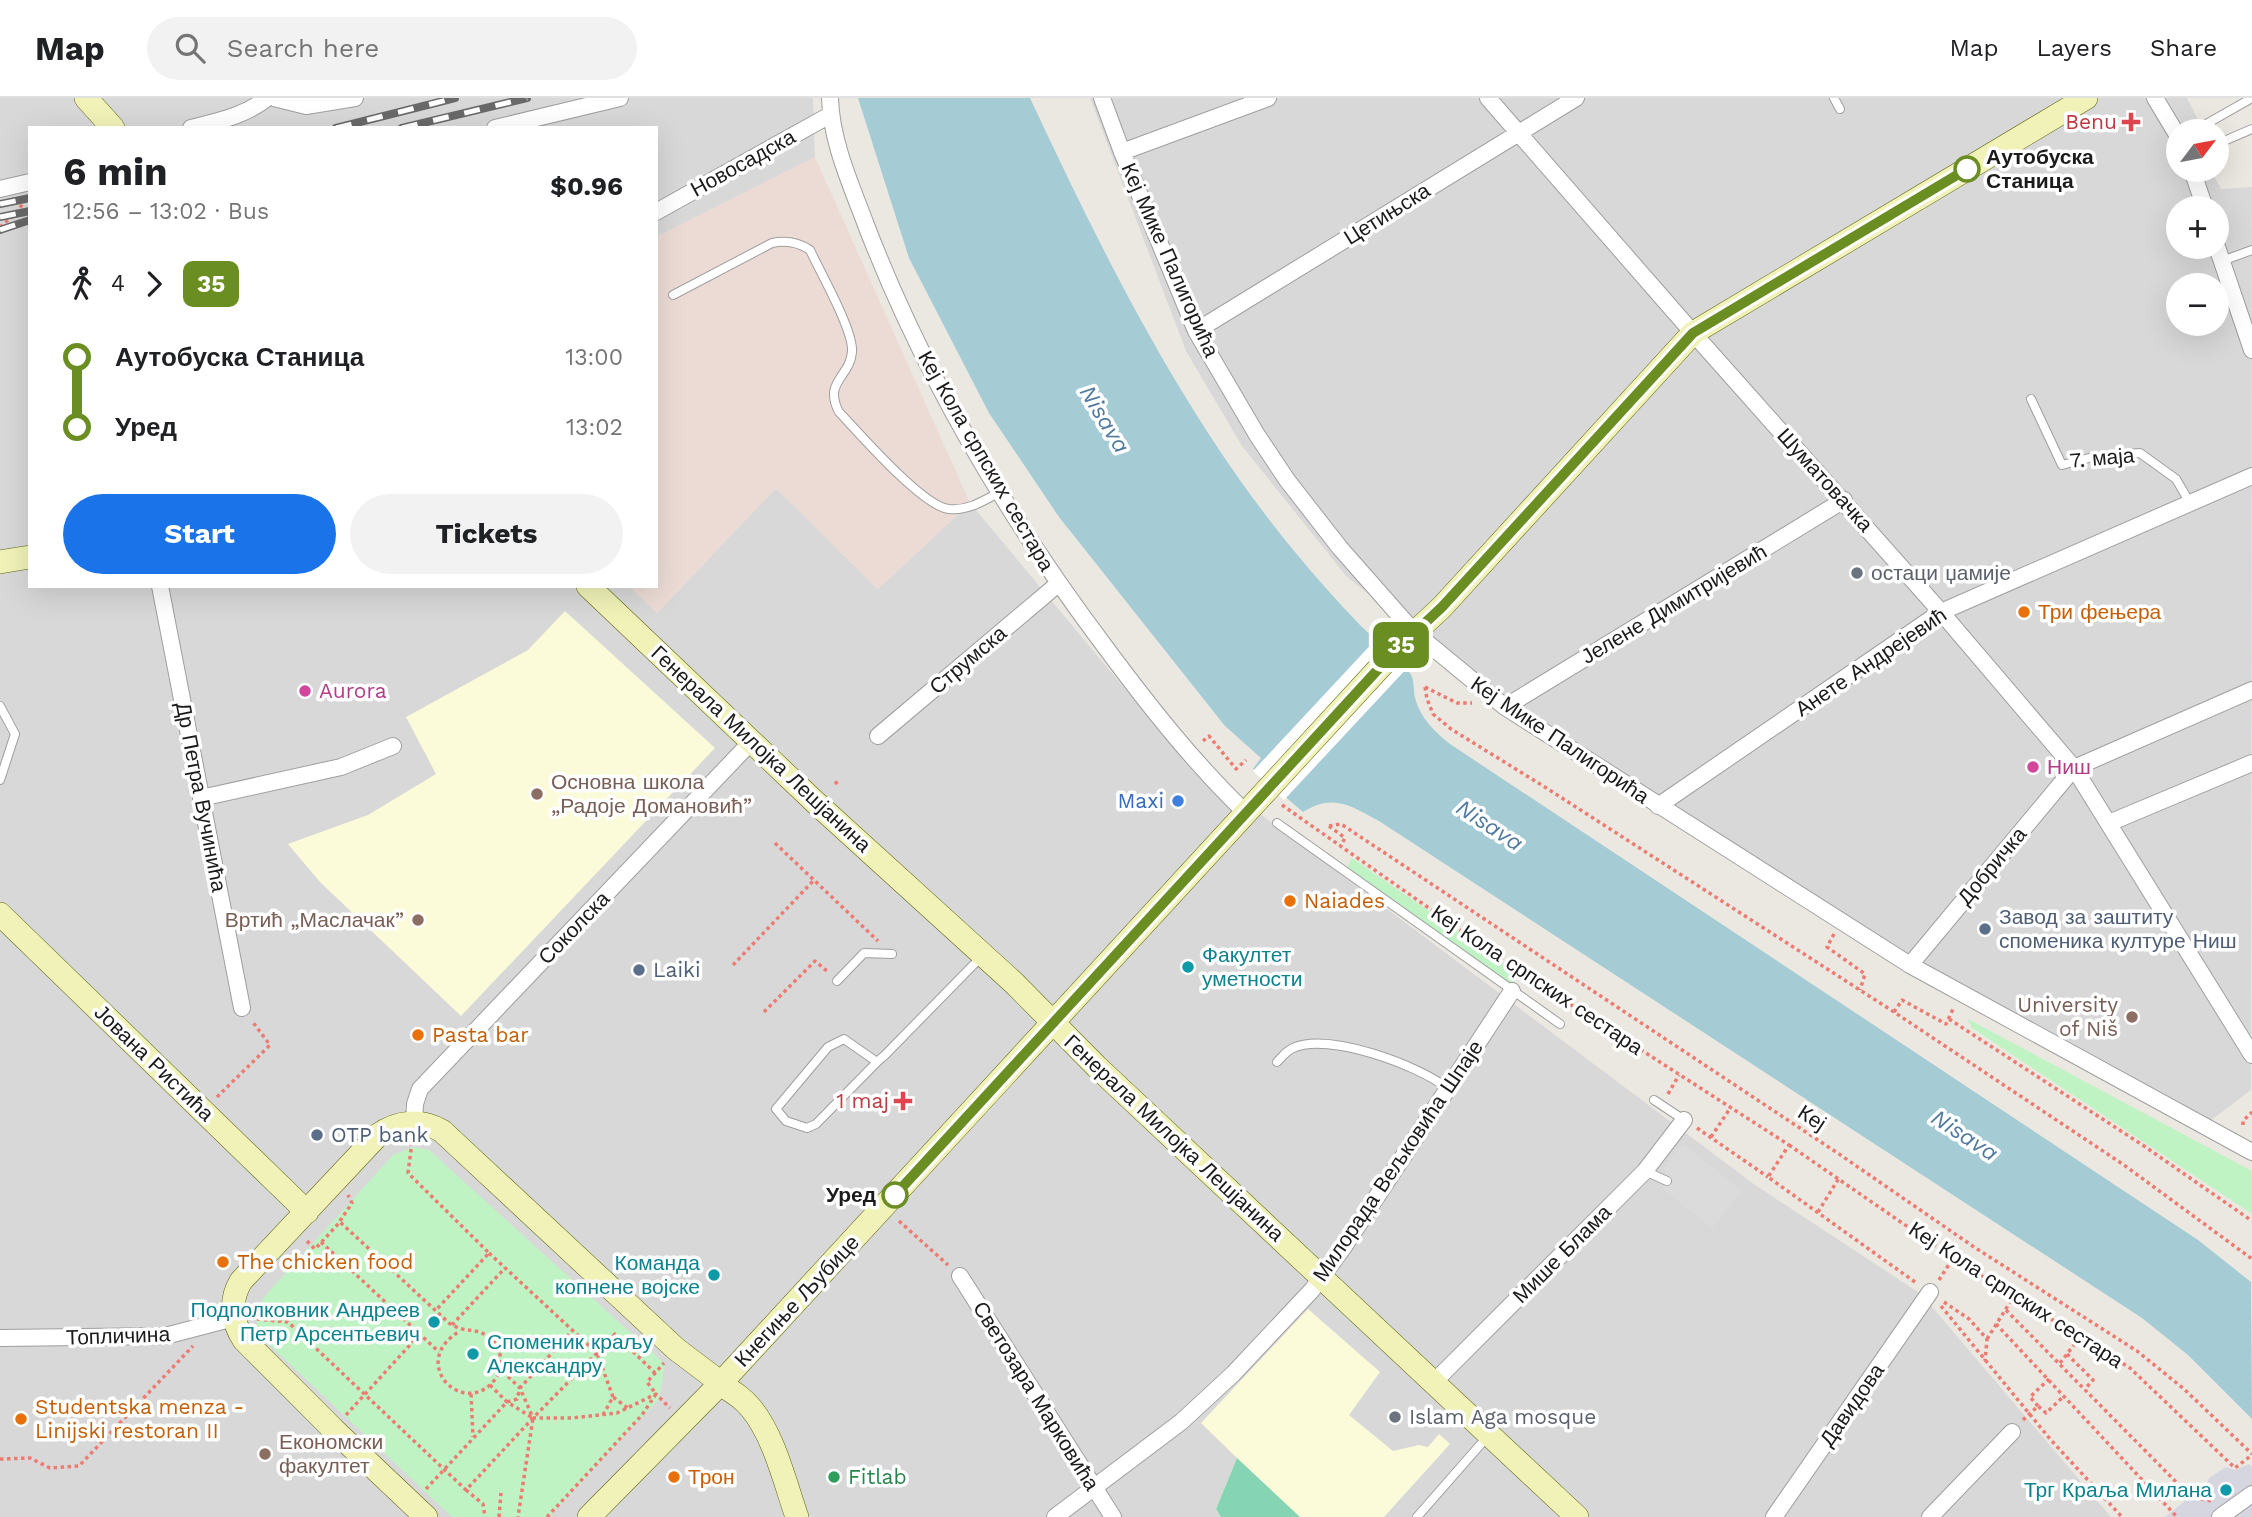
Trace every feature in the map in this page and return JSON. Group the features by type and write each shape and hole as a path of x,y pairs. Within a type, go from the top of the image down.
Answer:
{"main road":[{"path":"86,98 111,126"},
{"name":"Кнегиње Љубице","path":"589,1517 721,1383 1246,813 1275,796 1394,652 1442,607 1693,333 2086,98"},
{"path":"0,562 28,557"},
{"name":"Генерала Милојка Лешјанина","path":"590,588 932,914 983,955 1097,1067 1577,1517"},
{"name":"Јована Ристића","path":"0,914 204,1111 301,1219"},
{"path":"424,1516 332,1429 244,1340 237,1330 233,1300 241,1282 378,1135 394,1126 414,1123 434,1126 452,1139 676,1349 745,1401 763,1426 797,1517"}],"street":[{"path":"199,126 238,116 267,98"},
{"path":"274,98 306,106 355,98"},
{"path":"503,126 620,98"},
{"name":"Кеј Мике Палигорића","path":"1102,98 1196,331 1257,435 1287,480 1339,548 1414,632 1505,707 1910,965 2252,1152"},
{"path":"1122,152 1268,98"},
{"name":"Шуматовачка","path":"1488,98 1693,333 1844,500 2074,768 2252,1054"},
{"name":"Цетињска","path":"1196,331 1577,98"},
{"path":"2155,98 2168,119"},
{"name":"Новосадска","path":"658,211 830,106"},
{"name":"Кеј Кола српских сестара","path":"830,106 845,168 878,257 952,409 1000,492 1058,584 1189,755 1246,813"},
{"path":"0,189 27,183"},
{"path":"2221,259 2252,350"},
{"name":"Анете Андрејевић","path":"1658,806 1941,612 2252,476"},
{"name":"Јелене Димитријевић","path":"1505,707 1844,500"},
{"name":"Струмска","path":"878,736 1058,584"},
{"name":"Др Петра Вучинића","path":"160,588 242,1008"},
{"path":"2074,768 2252,690"},
{"name":"Соколска","path":"414,1123 419,1088 752,741"},
{"path":"201,797 341,767 393,746"},
{"path":"2109,822 2252,763"},
{"name":"Добричка","path":"1910,965 2074,768"},
{"name":"Милорада Вељковића Шпаје","path":"1055,1517 1181,1422 1233,1374 1322,1278 1513,991"},
{"name":"Мише Блама","path":"1433,1383 1645,1171 1684,1120"},
{"name":"Светозара Марковића","path":"960,1276 1113,1517"},
{"name":"Давидова","path":"1774,1517 1930,1292"},
{"name":"Топличина","path":"0,1338 165,1336 234,1318"},
{"path":"1930,1517 2012,1432"},
{"path":"2220,1517 2252,1494"}],"lane":[{"path":"1834,98 1840,109"},
{"path":"2215,119 2252,98"},
{"path":"2230,138 2252,129"},
{"path":"673,295 772,243 790,242 804,246 810,250 852,343 849,365 834,387 835,405 839,412 920,494 946,510 969,508 1000,492"},
{"path":"2229,253 2252,250"},
{"name":"7. маја","path":"2031,399 2062,465 2093,457 2140,453 2176,479 2190,503"},
{"path":"0,706 15,734 0,780"},
{"path":"1277,823 1560,1024"},
{"path":"837,981 864,953 892,954"},
{"path":"877,1062 844,1039 837,1041 828,1047 776,1109 786,1121 807,1128 816,1124 983,955"},
{"path":"1277,1062 1283,1055 1303,1045 1350,1047 1422,1071 1447,1087"},
{"path":"1658,1103 1684,1120"},
{"path":"1645,1171 1667,1181"},
{"path":"1417,1517 1489,1434"}],"path":[{"path":"0,227 15,214 26,198 27,183"},
{"path":"1479,704 1457,703 1425,687 1433,714 1451,729 1894,1012 2124,1165 2252,1259"},
{"path":"1209,736 1236,769 1246,760"},
{"name":"Кеј Кола српских сестара","path":"1275,796 1289,811 1523,974 1839,1178 1953,1258 2130,1368 2229,1462"},
{"name":"Кеј","path":"1340,847 1345,838 1329,826 1341,824 1839,1154 1974,1247 2137,1351 2185,1389 2252,1455 2235,1468 2229,1462"},
{"path":"775,843 892,954"},
{"path":"733,965 814,880"},
{"path":"1834,934 1827,947 1865,974 1860,990"},
{"path":"764,1012 815,961 837,981"},
{"path":"1894,1012 1902,1000 1946,1024 1954,1007"},
{"path":"204,1111 270,1045 242,1008"},
{"path":"1949,1019 2144,1146 2252,1221"},
{"path":"1658,1103 1679,1074"},
{"path":"1711,1137 1731,1107"},
{"path":"2252,1112 2242,1123 2252,1131"},
{"name":"Кеј Кола српских сестара","path":"1684,1120 1930,1292 2030,1414 2122,1517"},
{"path":"414,1123 408,1173 597,1353 613,1397 629,1409"},
{"path":"1768,1177 1789,1145"},
{"path":"1818,1212 1839,1178"},
{"path":"894,1217 960,1276"},
{"path":"301,1219 315,1250 340,1222 460,1331"},
{"path":"321,1242 439,1352"},
{"path":"436,1309 489,1253"},
{"path":"1953,1258 1930,1292 1969,1319 1987,1339"},
{"path":"452,1325 505,1268"},
{"path":"1986,1361 1987,1339 2014,1296"},
{"path":"2006,1310 2191,1497 2236,1506"},
{"path":"234,1318 288,1322 483,1504 485,1517"},
{"path":"1996,1324 2177,1517"},
{"path":"0,1460 30,1458 50,1468 79,1466 190,1350 201,1325"},
{"path":"476,1330 490,1337 499,1349 500,1369 497,1379 485,1390 471,1394 456,1391 444,1381 438,1367 439,1352 447,1339 460,1331 476,1330"},
{"path":"443,1469 506,1402 517,1399 520,1388 573,1330"},
{"path":"332,1429 420,1334"},
{"path":"466,1490 615,1334 655,1373"},
{"path":"2060,1363 2081,1336"},
{"path":"676,1349 647,1382 684,1421"},
{"path":"2067,1354 2093,1380 2085,1389"},
{"path":"500,1369 520,1388 533,1418 518,1517"},
{"path":"2049,1379 2030,1397 2046,1413 2064,1396"},
{"path":"490,1385 506,1402 533,1418 603,1415 629,1409 656,1394"},
{"path":"471,1394 473,1437"},
{"path":"547,1517 642,1415 656,1394"},
{"path":"603,1415 613,1397"},
{"path":"2030,1414 2039,1406"},
{"path":"499,1517 501,1493"}],"shaded area":[{"path":"0,98 813,98 815,157 658,236 658,126 28,126 28,588 631,588 657,613 776,488 878,589 970,503 1161,732 1263,816 1755,1185 1921,1294 2111,1517 0,1517"},
{"path":"1090,98 2187,98 2198,119 2166,119 2166,182 2217,182 2221,189 2252,187 2251,1090 2198,1130 1715,847 1468,671 1347,577 1242,446 1186,351"},
{"path":"815,157 970,503 878,589 776,488 657,613 631,588 658,588 658,236"},
{"name":"Основна школа „Радоје Домановић”","path":"565,611 715,748 461,1016 320,882 288,844 368,815 436,774 406,717 528,650"},
{"path":"1683,1144 1742,1191 1712,1228 1662,1188 1671,1175 1663,1169"},
{"path":"1308,1309 1380,1372 1349,1415 1393,1451 1419,1445 1428,1447 1439,1434 1450,1444 1384,1517 1221,1517 1216,1509 1237,1458 1201,1423"},
{"name":"Трг Краља Милана","path":"2249,1464 2252,1467 2252,1517 2165,1517 2207,1483 2209,1478 2226,1467 2235,1470"}],"green space":[{"path":"1352,858 1520,974 1511,987 1346,869"},
{"path":"1968,1019 2252,1171 2252,1214 1972,1028"},
{"path":"413,1147 429,1150 665,1364 659,1399 549,1517 452,1517 259,1335 255,1312 265,1296 393,1155"},
{"path":"1237,1458 1300,1517 1221,1517 1216,1509"}],"water":[{"name":"Nisava","path":"858,98 1030,98 1086,215 1146,330 1214,441 1290,546 1360,625 1410,673 1418,705 1433,729 1450,744 2198,1240 2251,1282 2252,1419 2188,1355 2142,1318 1379,821 1342,804 1324,803 1303,812 1253,769 1261,758 1225,726 1059,517 989,413 909,258"}],"pier":[{"path":"1378,637 1409,666 1284,800 1253,771"}],"railway":[{"path":"344,126 455,98"},
{"path":"410,126 527,98"},
{"path":"0,204 28,198"},
{"path":"0,217 28,211"},
{"path":"0,230 28,221"}],"bus line":[{"name":"35","path":"895,1195 1394,652 1442,607 1693,333 1967,169"}],"place":[{"name":"Benu","path":"2131,122"},
{"name":"Аутобуска Станица","path":"1967,169"},
{"name":"остаци џамије","path":"1857,573"},
{"name":"Три фењера","path":"2024,612"},
{"name":"Aurora","path":"305,691"},
{"name":"Ниш","path":"2033,767"},
{"name":"Основна школа „Радоје Домановић”","path":"537,794"},
{"name":"Maxi","path":"1178,801"},
{"name":"Naiades","path":"1290,901"},
{"name":"Вртић „Маслачак”","path":"418,920"},
{"name":"Завод за заштиту споменика културе Ниш","path":"1985,929"},
{"name":"Факултет уметности","path":"1188,967"},
{"name":"Laiki","path":"639,970"},
{"name":"University of Niš","path":"2132,1017"},
{"name":"Pasta bar","path":"418,1035"},
{"name":"1 maj","path":"903,1101"},
{"name":"OTP bank","path":"317,1135"},
{"name":"Уред","path":"895,1195"},
{"name":"The chicken food","path":"223,1262"},
{"name":"Команда копнене војске","path":"714,1275"},
{"name":"Подполковник Андреев Петр Арсентьевич","path":"434,1322"},
{"name":"Споменик краљу Александру","path":"473,1354"},
{"name":"Islam Aga mosque","path":"1395,1417"},
{"name":"Studentska menza - Linijski restoran II","path":"21,1419"},
{"name":"Економски факултет","path":"265,1454"},
{"name":"Трон","path":"674,1477"},
{"name":"Fitlab","path":"834,1477"},
{"name":"Трг Краља Милана","path":"2226,1490"}]}
